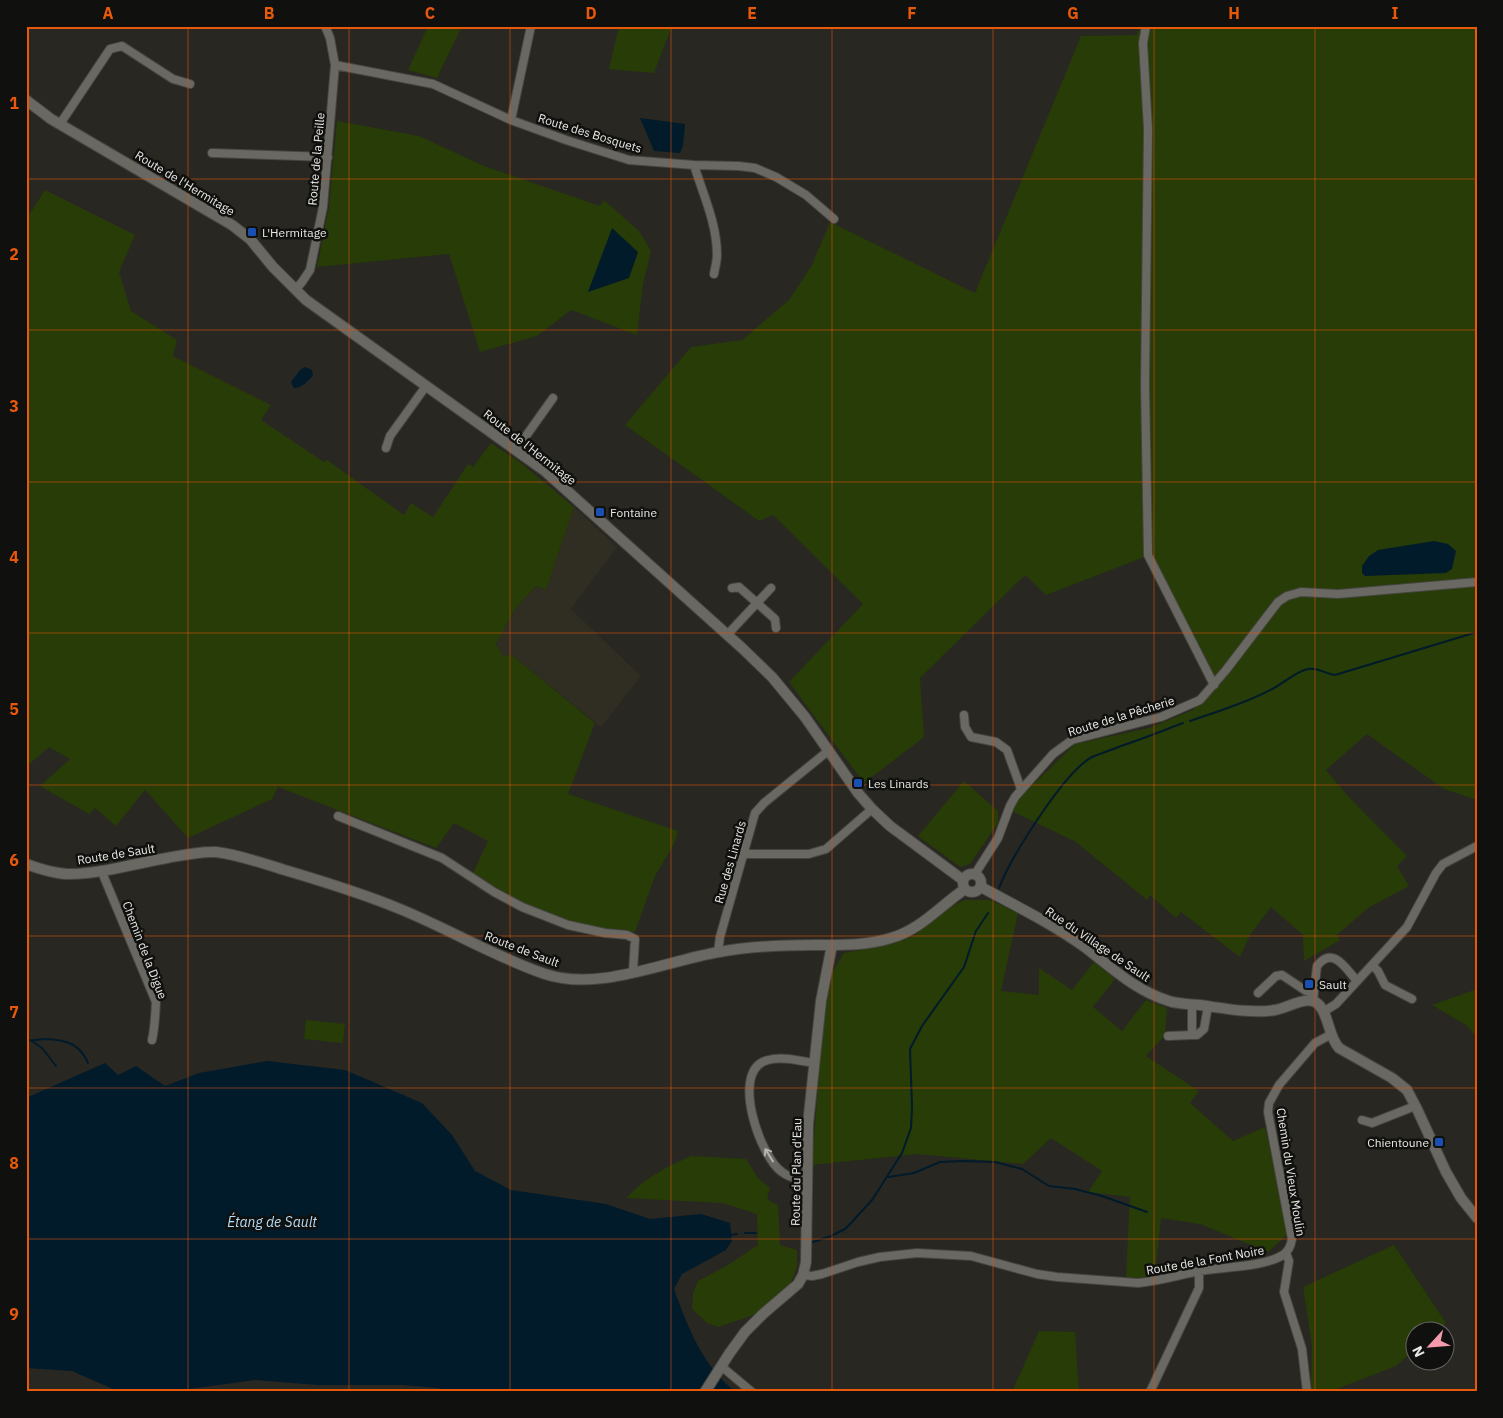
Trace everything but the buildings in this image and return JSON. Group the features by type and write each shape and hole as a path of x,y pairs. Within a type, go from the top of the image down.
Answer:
{"street":[{"name":"Route de la Peille","path":"295,290 310,270 323,207 335,64 326,26"},
{"path":"511,120 531,26"},
{"path":"1146,26 1143,43 1148,129 1145,385 1148,555 1214,685"},
{"path":"60,124 110,49 122,46 173,79 190,84"},
{"name":"Route des Bosquets","path":"335,64 433,84 511,120 628,160 738,166 765,171 806,195 834,219"},
{"name":"Route de l'Hermitage","path":"26,100 60,124 232,224 250,239 295,290 324,314 545,471 772,677 806,718 872,810 964,885"},
{"path":"212,153 328,157"},
{"path":"694,165 715,236 718,256 714,274"},
{"path":"386,448 390,436 426,386"},
{"path":"516,450 553,398"},
{"name":"Route de la Pêcherie","path":"976,874 998,838 1010,806 1021,789 1053,754 1072,740 1161,717 1200,700 1214,685 1278,602 1287,596 1301,592 1338,594 1477,582"},
{"path":"732,588 739,587 775,619 776,628"},
{"path":"727,635 771,588"},
{"path":"964,715 965,727 971,736 996,742 1007,750 1021,789"},
{"name":"Rue des Linards","path":"718,952 720,937 756,814 760,808 828,750"},
{"path":"744,854 817,853 826,849 872,810"},
{"path":"338,816 442,858 494,892 522,907 568,925 605,933 628,935 635,939 633,972"},
{"path":"1323,1012 1336,1004 1407,927 1436,873 1443,864 1477,846"},
{"name":"Route de Sault","path":"26,864 42,870 69,874 192,853 215,852 241,857 314,879 400,909 516,962 547,974 577,980 633,972 718,952 774,946 863,944 891,938 908,932 921,924 964,885"},
{"name":"Chemin de la Digue","path":"101,870 156,1002 154,1019 156,1022 152,1040"},
{"path":"976,874 980,878 981,887 973,892 964,885 966,875 976,874"},
{"name":"Rue du Village de Sault","path":"981,887 1044,921 1086,948 1113,971 1140,989 1170,1001 1253,1011 1276,1010 1313,997"},
{"name":"Route du Plan d'Eau","path":"803,1275 806,1262 808,1124 820,1001 832,945"},
{"path":"1313,997 1317,966 1327,958 1338,959 1357,982"},
{"path":"1372,964 1385,984 1412,999"},
{"path":"1258,993 1276,976 1282,975 1313,997 1323,1012 1330,1035 1339,1048 1392,1078 1407,1090 1446,1172 1461,1198 1477,1218"},
{"path":"1192,1004 1192,1035"},
{"path":"1168,1036 1197,1035 1204,1029 1208,1006"},
{"name":"Chemin du Vieux Moulin","path":"1307,1392 1302,1349 1284,1292 1289,1261 1286,1253 1292,1238 1268,1112 1269,1103 1279,1085 1315,1043 1330,1035"},
{"path":"808,1181 790,1177 781,1172 767,1154 749,1101 749,1083 755,1068 767,1060 782,1059 814,1063"},
{"path":"1362,1120 1372,1123 1416,1106"},
{"name":"Route de la Font Noire","path":"803,1275 822,1274 880,1257 917,1254 971,1256 1037,1274 1138,1283 1199,1271 1258,1263 1274,1259 1286,1253"},
{"path":"1150,1392 1153,1382 1199,1288 1199,1271"},
{"path":"705,1392 720,1367 754,1322 798,1284 803,1275"},
{"path":"720,1367 752,1392"}],"shaded area":[{"path":"574,507 617,547 571,609 641,676 601,727 512,655 503,656 496,644 515,609 536,586 546,590"}],"green space":[{"path":"428,26 462,26 437,78 408,70"},
{"path":"619,26 672,26 654,73 609,69"},
{"path":"1140,26 1477,26 1477,800 1444,789 1367,734 1326,770 1346,794 1407,856 1397,866 1409,886 1368,908 1337,935 1340,940 1304,961 1303,935 1271,907 1250,935 1240,957 1181,912 1176,918 1150,895 1147,900 1076,842 1012,811 1015,802 1075,744 1149,728 1193,710 1212,688 1152,554 1046,595 1025,575 920,678 924,737 864,783 789,682 863,604 773,515 759,521 625,425 691,347 742,340 789,300 812,265 830,222 975,293 1081,36 1137,35"},
{"path":"337,121 419,136 484,166 600,206 604,200 639,231 651,251 643,284 637,335 571,310 537,336 480,352 449,254 317,267 329,207"},
{"path":"45,190 135,235 119,272 131,311 177,340 173,356 271,405 261,420 324,462 327,460 404,515 411,503 433,517 468,464 473,467 491,443 521,463 574,507 546,590 536,586 515,609 496,644 503,656 512,655 595,723 568,794 678,831 674,844 655,876 635,932 565,925 520,902 473,873 488,841 454,823 436,848 278,787 272,799 188,838 145,790 116,826 95,808 89,814 40,786 70,759 49,747 26,767 26,220"},
{"path":"964,781 998,811 998,823 970,864 960,867 918,836"},
{"path":"964,900 990,900 1018,913 1001,991 1039,995 1039,968 1072,990 1094,962 1115,979 1093,1007 1122,1031 1146,1000 1167,1008 1165,1035 1146,1056 1199,1091 1190,1103 1233,1141 1265,1127 1290,1232 1268,1252 1200,1224 1161,1218 1155,1276 1141,1278 1126,1277 1130,1197 1088,1192 1102,1171 1051,1138 1023,1164 917,1154 812,1165 826,983 844,953 878,947 914,936 943,911"},
{"path":"1477,989 1477,1037 1466,1025 1432,1005"},
{"path":"306,1020 345,1024 343,1043 304,1039"},
{"path":"691,1156 746,1159 758,1178 770,1188 767,1198 778,1205 780,1245 797,1250 797,1267 791,1283 757,1314 718,1327 707,1323 692,1309 693,1293 698,1281 728,1265 758,1245 757,1214 722,1203 626,1198 656,1174"},
{"path":"1394,1245 1444,1320 1406,1320 1406,1357 1396,1366 1329,1392 1311,1392 1312,1345 1303,1287"},
{"path":"1039,1331 1075,1332 1079,1392 1012,1392"}],"water":[{"path":"640,118 685,124 683,146 680,153 654,151"},
{"path":"612,228 638,252 629,278 588,292"},
{"path":"305,367 312,370 313,376 302,386 294,388 291,382 300,370"},
{"path":"1434,541 1448,544 1456,551 1452,569 1446,573 1365,576 1362,573 1362,566 1369,556 1378,550"},
{"name":"Étang de Sault","path":"267,1061 345,1070 422,1103 452,1135 475,1171 511,1190 606,1204 650,1219 701,1214 730,1223 732,1241 726,1250 682,1274 674,1289 691,1331 705,1358 724,1382 736,1392 447,1392 438,1388 403,1385 318,1385 255,1380 167,1392 120,1392 72,1371 26,1368 26,1098 105,1063 118,1075 136,1066 165,1086 199,1073"}],"waterway":[{"path":"1190,721 1254,698 1304,670 1315,669 1335,675 1477,632"},
{"path":"999,888 1026,837 1053,797 1080,766 1092,757 1183,723"},
{"path":"810,1243 845,1229 872,1200 902,1153 911,1128 910,1049 922,1026 964,967 976,931 988,913"},
{"path":"26,1040 60,1040 72,1044 81,1051 88,1063"},
{"path":"32,1041 42,1048 56,1066"},
{"path":"889,1177 914,1173 940,1162 995,1162 1022,1169 1049,1186 1075,1189 1102,1196 1147,1212"},
{"path":"745,1233 756,1233"},
{"path":"730,1235 737,1234"}],"place":[{"name":"L'Hermitage","path":"252,232"},
{"name":"Fontaine","path":"600,512"},
{"name":"Les Linards","path":"858,783"},
{"name":"Sault","path":"1309,984"},
{"name":"Chientoune","path":"1439,1142"}]}
